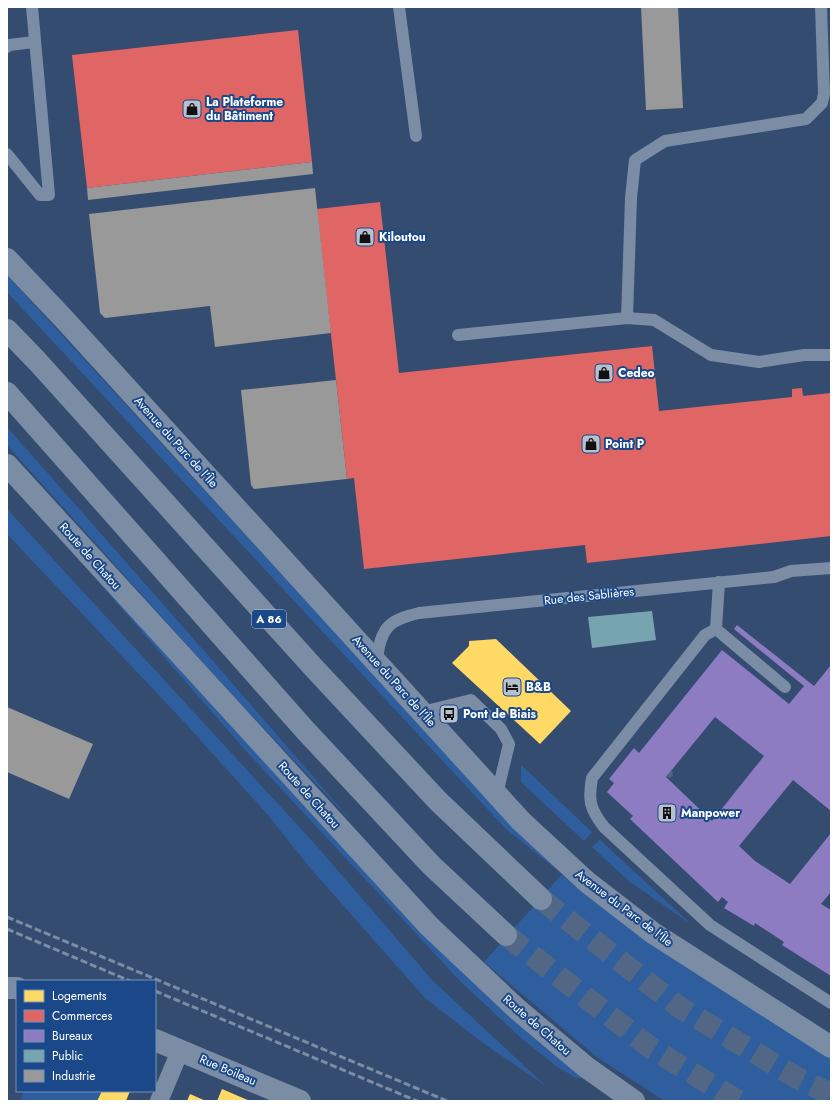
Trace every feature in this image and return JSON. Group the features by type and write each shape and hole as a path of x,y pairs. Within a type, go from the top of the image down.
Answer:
{"highway":[{"name":"A 86","path":"7,330 37,361 313,667 438,800 541,899"},
{"path":"7,393 305,730 431,865 506,935"}],"street":[{"name":"Avenue du Parc de l'Île","path":"7,259 64,319 522,821 587,882 653,933 831,1047"},
{"name":"Route de Chatou","path":"7,465 429,926 517,1009 586,1067 634,1101"},
{"name":"Rue Boileau","path":"156,1040 300,1101"},
{"path":"160,1101 180,1051"}],"lane":[{"path":"7,154 40,195 49,195 32,7"},
{"path":"399,7 416,136"},
{"path":"627,318 631,198 635,160 665,141 806,119 822,103 824,94 821,7"},
{"path":"7,47 9,45 34,42"},
{"path":"458,335 627,318 654,320 711,354 759,362 804,355 831,355"},
{"name":"Rue des Sablières","path":"376,662 380,640 386,627 413,615 774,577 790,571 831,568"},
{"path":"716,629 719,582"},
{"path":"716,629 785,687"},
{"path":"716,629 705,635 592,778 590,804 595,816 604,827 710,925 831,1004"},
{"path":"422,712 471,700 501,730 508,744 497,794"}],"shaded area":[{"path":"7,275 405,709 562,874 506,829 7,292"},
{"path":"7,427 354,824 224,686 7,445"},
{"path":"7,477 593,1079 576,1078 556,1066 521,1038 461,982 246,751"},
{"path":"7,509 315,844 433,981 546,1086 483,1043 425,998 311,869 267,814 185,723 7,534"},
{"path":"521,765 592,832 584,841 521,782"},
{"path":"600,840 691,924 630,882 592,847"},
{"path":"562,874 631,929 831,1058 831,1101 665,1101 598,1058 484,962"},
{"path":"24,1092 102,1092 97,1101 20,1101"}],"building: Logements":[{"name":"B&B","path":"496,639 571,711 540,744 452,663 469,646 469,641"},
{"path":"222,1089 250,1101 217,1101"},
{"path":"102,1092 130,1092 126,1101 97,1101"},
{"path":"190,1094 206,1101 187,1101"}],"building: Commerces":[{"name":"La Plateforme du Bâtiment","path":"298,30 312,162 87,188 72,55"},
{"name":"Point P","path":"380,202 399,373 652,346 659,411 792,397 792,389 802,388 803,396 831,393 831,536 587,563 585,545 364,569 354,478 347,479 317,209"}],"building: Bureaux":[{"name":"Manpower","path":"737,625 814,686 831,665 831,811 793,780 739,846 755,861 790,884 831,833 831,892 821,904 831,910 831,976 782,945 784,942 755,923 754,926 724,908 728,902 722,897 718,902 630,819 633,816 607,792 614,783 609,779 634,748 639,753 722,650 789,704 804,686 734,629","holes":["715,717 764,756 712,821 666,777"]}],"building: Public":[{"path":"652,611 656,640 592,648 588,617"}],"building: Industrie":[{"path":"641,7 678,7 683,108 646,110"},
{"path":"312,162 313,174 88,200 87,188"},
{"path":"315,188 331,333 215,347 210,306 105,318 100,313 89,214"},
{"path":"336,380 347,479 254,489 251,485 241,390"},
{"path":"7,707 93,744 69,799 7,772"}],"building: Autres":[{"path":"672,770 673,776 669,778 667,776"}],"tunnel":[{"path":"541,899 679,1007 797,1078 831,1094"},
{"path":"506,935 651,1048 738,1101"}],"railway":[{"path":"7,917 447,1101"},
{"path":"7,929 128,980"},
{"path":"156,991 417,1101"}],"place":[{"name":"La Plateforme du Bâtiment","path":"192,109"},
{"name":"Kiloutou","path":"365,237"},
{"name":"Cedeo","path":"604,373"},
{"name":"Point P","path":"591,444"},
{"name":"B&B","path":"512,687"},
{"name":"Pont de Biais","path":"449,714"},
{"name":"Manpower","path":"667,813"}]}
